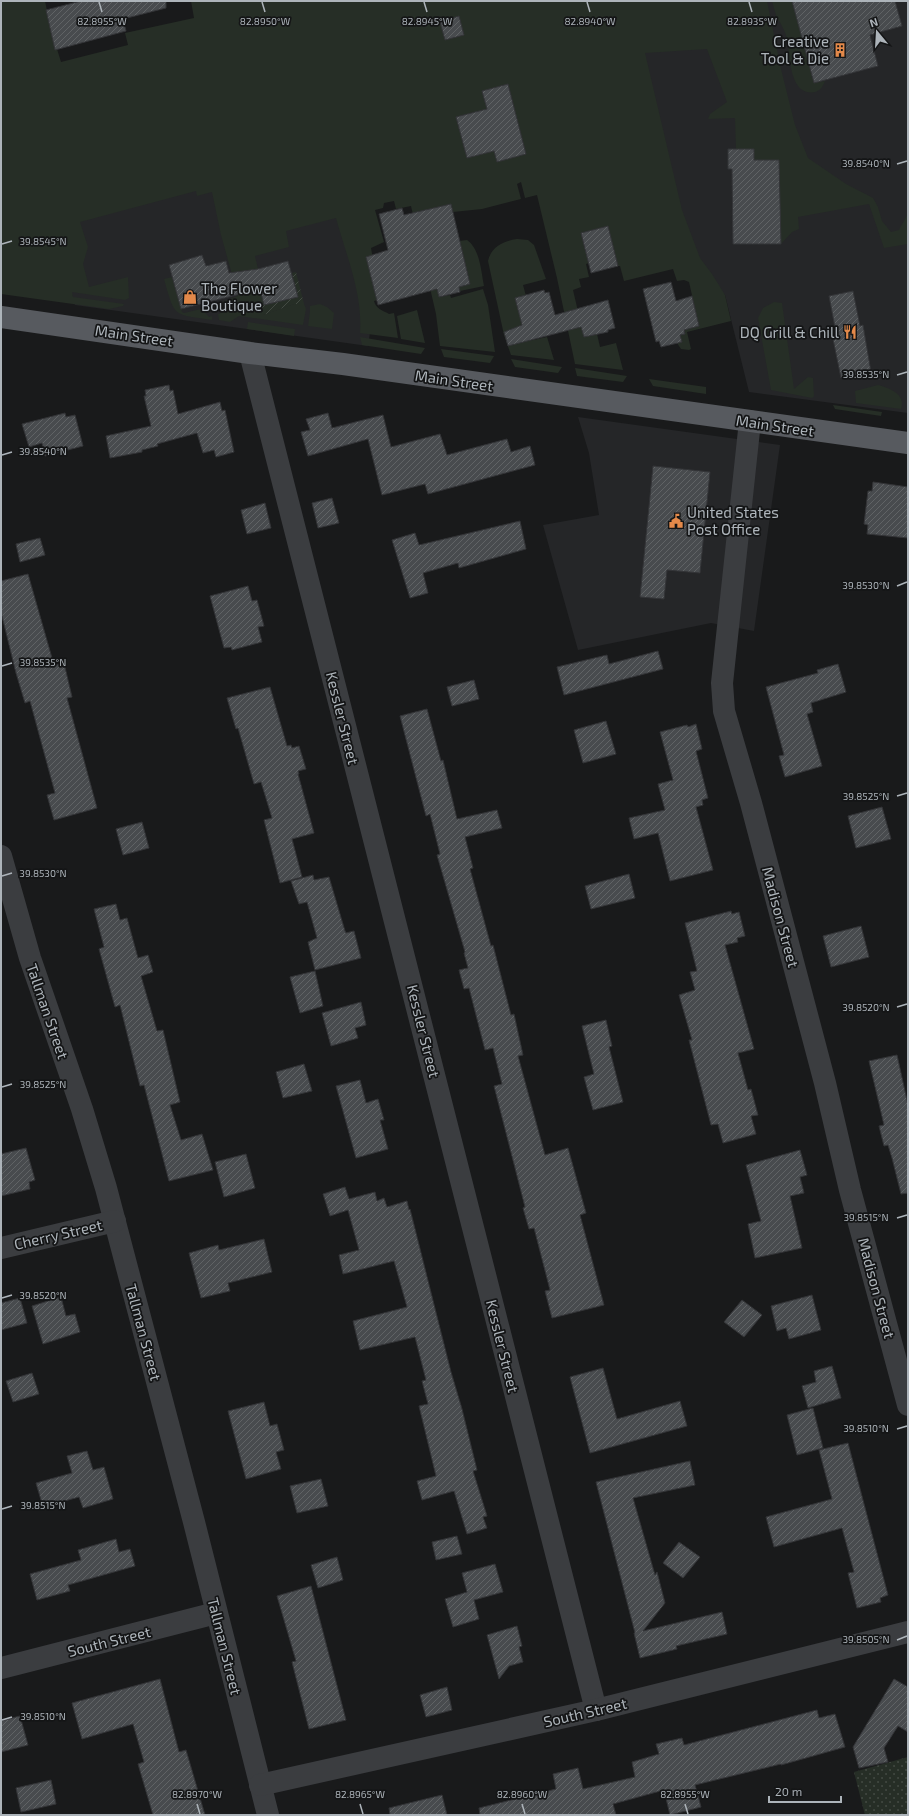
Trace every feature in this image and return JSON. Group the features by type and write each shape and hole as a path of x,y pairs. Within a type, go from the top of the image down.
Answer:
{"main road":[{"name":"Main Street","path":"1,317 250,353 351,365 908,443"}],"street":[{"name":"Kessler Street","path":"250,353 596,1710"},
{"name":"Madison Street","path":"750,421 722,683 724,711 749,797 825,1083 850,1190 908,1405"},
{"name":"Tallman Street","path":"1,856 30,958 82,1109 115,1220 268,1815"},
{"name":"Cherry Street","path":"1,1248 115,1220"},
{"name":"South Street","path":"1,1668 216,1613"},
{"name":"South Street","path":"260,1785 596,1710 908,1632"}],"shaded area":[{"path":"1,1 45,1 55,49 57,49 61,62 128,45 125,33 194,18 191,1 767,1 781,69 795,125 808,158 846,184 873,198 878,207 882,221 891,232 899,230 908,211 908,244 884,248 869,204 798,217 799,229 792,232 781,244 779,160 754,160 754,149 736,149 735,118 708,119 710,114 727,102 707,49 645,53 682,210 700,258 725,295 731,321 687,332 691,349 689,350 681,349 677,343 680,335 685,334 684,330 699,326 689,282 684,280 677,281 673,269 624,281 620,266 618,266 607,226 581,233 589,263 586,264 589,277 579,279 581,287 573,290 584,337 597,334 600,347 616,343 623,370 575,364 557,278 537,195 525,198 521,182 517,184 521,199 482,209 453,212 450,204 418,212 439,297 450,295 451,298 483,289 488,305 495,352 440,346 436,314 411,206 396,209 394,201 384,203 383,208 375,210 384,242 371,248 374,265 370,273 377,300 374,301 375,304 389,314 394,313 398,338 360,333 359,304 356,289 336,218 286,231 289,247 255,256 258,269 256,270 263,299 263,315 294,304 304,304 306,309 303,325 239,316 230,322 219,320 218,314 220,314 222,302 238,296 221,235 212,192 197,196 196,191 80,222 88,247 83,264 89,287 128,277 129,298 125,300 72,292 73,297 124,304 123,306 109,309 1,294","holes":["459,16 464,35 445,40 440,22","508,84 526,154 497,162 494,151 467,158 456,117 474,112 477,123 490,119 482,91"]},
{"path":"617,1 908,1 908,413 749,392 725,295 686,261"},
{"path":"772,1 792,1 814,83 825,81 822,88 815,92 806,92 799,87 795,80 786,35 776,15"},
{"path":"330,154 372,318 368,346 75,305 52,221"},
{"path":"517,239 528,240 534,245 546,279 523,285 526,296 528,341 547,337 554,360 511,355 504,335 488,261 495,248 502,243"},
{"path":"467,240 475,249 481,267 484,286 460,291 458,287 470,284 459,241"},
{"path":"296,272 304,304 294,304 263,315 259,313 259,303 262,299 265,305 298,297 292,273"},
{"path":"172,277 182,312 184,313 201,309 209,317 212,316 212,320 183,315 174,308 164,279"},
{"path":"774,302 782,303 794,389 808,377 813,378 814,396 812,398 771,390 758,318 763,308"},
{"path":"320,304 327,307 334,313 332,329 308,326 310,306"},
{"path":"417,310 425,343 401,339 397,316"},
{"path":"248,322 295,329 294,336 247,329"},
{"path":"360,337 425,348 421,354 362,345"},
{"path":"441,349 494,356 490,363 444,357"},
{"path":"511,359 562,367 558,373 515,367"},
{"path":"575,368 627,376 623,382 577,376"},
{"path":"649,379 706,387 706,394 653,386"},
{"path":"878,385 896,392 901,399 901,409 856,403 855,391"},
{"path":"833,405 882,412 881,416 835,409"},
{"path":"578,417 780,445 754,631 711,623 578,650 543,525 599,515 589,453"},
{"path":"908,1757 908,1815 865,1815 854,1772"}],"building":[{"path":"81,1 166,1 166,8 123,19 126,31 55,50 46,10"},
{"name":"Creative Tool & Die","path":"792,1 895,1 902,26 870,35 878,66 814,83"},
{"path":"459,16 464,35 445,40 440,22"},
{"path":"508,84 526,154 497,162 494,151 467,158 456,117 487,109 482,91"},
{"path":"728,149 754,149 754,160 779,160 781,244 733,244 732,169 728,169"},
{"path":"451,204 470,284 459,287 460,292 439,297 437,289 378,305 366,257 388,250 379,214 402,208 404,215"},
{"path":"608,226 618,266 591,273 581,233"},
{"path":"202,255 206,266 226,261 229,273 258,269 288,261 298,297 264,305 260,289 181,309 169,265"},
{"path":"671,282 676,301 692,296 699,326 684,330 685,334 680,335 682,342 661,347 659,341 656,342 643,289"},
{"path":"544,290 545,293 549,292 555,315 608,300 615,328 608,330 608,332 584,337 581,327 508,346 504,332 522,325 515,298"},
{"name":"DQ Grill & Chill","path":"853,291 860,326 863,325 871,372 841,378 833,339 837,338 829,296"},
{"path":"169,385 170,391 173,390 178,414 220,402 222,411 225,410 234,452 216,457 214,450 203,453 197,433 157,444 158,446 142,450 142,452 110,458 106,436 151,426 144,396 146,396 145,390"},
{"path":"65,413 66,417 75,415 83,446 45,456 42,443 29,447 22,424"},
{"path":"328,413 332,428 383,415 391,447 440,434 447,455 507,439 511,452 530,446 535,465 428,494 425,484 382,495 368,439 308,456 301,432 310,430 306,419"},
{"name":"United States Post Office","path":"653,466 710,472 700,573 667,570 664,599 640,597"},
{"path":"873,482 908,487 908,538 867,534 868,525 864,524 868,491 872,491"},
{"path":"332,498 339,523 318,528 312,503"},
{"path":"265,503 271,528 247,534 241,510"},
{"path":"520,521 526,549 459,568 458,563 423,573 428,593 410,598 392,540 415,533 419,545"},
{"path":"40,538 45,555 20,562 16,544"},
{"path":"28,574 54,665 64,663 72,697 67,698 97,808 54,820 47,795 55,793 30,701 25,703 16,673 1,612 1,581"},
{"path":"248,586 252,601 257,600 264,626 258,627 262,642 232,650 231,647 224,648 210,596"},
{"path":"658,651 663,669 564,695 557,667 607,655 609,664"},
{"path":"838,664 846,692 811,703 813,712 807,714 822,766 785,777 779,756 784,755 766,687 818,673 817,670"},
{"path":"474,680 479,699 452,706 447,687"},
{"path":"270,687 287,746 291,745 292,748 299,746 306,769 298,771 298,774 314,833 292,839 302,877 280,883 264,820 272,818 261,782 254,784 238,728 236,729 227,698"},
{"path":"427,709 441,761 443,760 457,819 497,810 502,828 465,837 473,868 470,869 491,946 493,945 511,1015 514,1014 523,1055 518,1056 545,1155 568,1148 586,1213 580,1215 604,1305 552,1318 545,1291 550,1290 534,1228 529,1229 523,1208 525,1207 494,1086 502,1084 493,1048 485,1050 469,988 464,989 459,970 468,968 465,952 437,855 440,854 430,814 426,816 400,716"},
{"path":"606,721 616,754 583,763 574,730"},
{"path":"696,724 702,749 696,751 708,798 702,800 703,805 696,807 713,870 670,881 658,833 634,839 629,818 665,810 658,784 673,780 660,732"},
{"path":"882,807 891,839 856,848 848,816"},
{"path":"142,822 149,848 123,855 116,829"},
{"path":"629,874 635,898 591,909 585,886"},
{"path":"313,875 314,880 329,877 345,931 346,933 354,931 361,958 315,970 308,942 317,938 307,902 299,904 291,881"},
{"path":"116,904 120,920 127,918 138,958 148,955 153,972 141,976 157,1031 163,1030 180,1102 170,1105 181,1140 202,1134 213,1170 169,1181 144,1085 140,1086 120,1005 115,1007 99,949 104,947 94,909"},
{"path":"731,911 732,914 739,912 745,936 737,938 738,942 725,945 754,1049 738,1053 748,1090 751,1089 758,1115 751,1116 756,1134 723,1143 718,1124 711,1125 689,1040 692,1040 679,995 695,990 690,972 697,971 685,923"},
{"path":"861,926 869,957 831,967 823,936"},
{"path":"315,971 323,1006 300,1013 290,977"},
{"path":"361,1002 366,1025 355,1028 358,1038 331,1046 322,1013"},
{"path":"606,1020 612,1046 609,1047 623,1102 593,1110 584,1077 594,1074 582,1026"},
{"path":"897,1055 908,1105 908,1193 901,1194 888,1145 884,1146 879,1126 884,1125 869,1061"},
{"path":"304,1064 312,1091 283,1098 276,1072"},
{"path":"360,1080 366,1103 378,1099 384,1120 380,1120 388,1149 356,1158 336,1086"},
{"path":"26,1148 35,1180 29,1182 30,1189 1,1196 1,1154"},
{"path":"800,1150 807,1175 800,1177 804,1193 790,1196 802,1248 755,1258 748,1224 761,1221 746,1165"},
{"path":"246,1154 255,1188 224,1197 215,1162"},
{"path":"345,1187 349,1199 375,1192 377,1201 384,1198 387,1207 407,1201 477,1470 473,1471 487,1516 483,1517 487,1528 467,1534 454,1491 422,1500 417,1481 436,1476 419,1406 428,1404 422,1381 426,1380 415,1337 360,1350 353,1321 407,1307 394,1261 343,1274 339,1255 359,1250 348,1210 330,1216 323,1194"},
{"path":"264,1239 272,1272 228,1283 230,1291 201,1298 189,1253 218,1245 219,1250"},
{"path":"812,1295 821,1330 789,1339 786,1328 777,1331 771,1306"},
{"path":"61,1297 66,1316 75,1314 80,1332 43,1344 32,1306"},
{"path":"20,1298 27,1323 1,1330 1,1303"},
{"path":"742,1300 762,1315 744,1337 724,1322"},
{"path":"832,1366 841,1398 808,1408 802,1386 816,1382 814,1371"},
{"path":"603,1368 617,1419 680,1401 687,1426 590,1453 570,1377"},
{"path":"32,1373 39,1394 13,1402 6,1381"},
{"path":"264,1402 270,1426 277,1424 284,1450 276,1452 281,1469 246,1479 228,1411"},
{"path":"813,1408 823,1448 797,1455 787,1415"},
{"path":"848,1443 888,1595 880,1598 881,1602 857,1608 848,1573 854,1572 842,1528 774,1547 766,1517 832,1499 819,1450"},
{"path":"87,1451 93,1470 104,1467 113,1499 83,1508 79,1497 43,1507 36,1483 72,1473 67,1456"},
{"path":"690,1461 695,1485 633,1498 655,1575 657,1572 665,1603 643,1631 722,1612 727,1634 676,1646 677,1649 640,1658 635,1633 596,1482"},
{"path":"321,1479 328,1506 297,1513 290,1486"},
{"path":"457,1536 462,1554 436,1560 432,1542"},
{"path":"116,1539 119,1552 130,1549 135,1566 68,1585 70,1591 37,1600 30,1574 81,1560 78,1550"},
{"path":"679,1542 700,1557 683,1578 663,1563"},
{"path":"337,1557 343,1580 318,1588 311,1565"},
{"path":"495,1564 503,1592 474,1600 479,1619 453,1627 445,1599 467,1592 462,1573"},
{"path":"311,1586 346,1720 309,1729 292,1662 296,1661 277,1596"},
{"path":"517,1626 522,1646 519,1647 523,1662 509,1666 499,1679 487,1635"},
{"path":"160,1679 179,1752 186,1750 205,1815 153,1815 138,1764 144,1762 133,1724 82,1739 72,1703"},
{"path":"894,1679 908,1687 908,1732 898,1726 884,1748 888,1762 859,1768 853,1747"},
{"path":"447,1687 452,1710 426,1717 420,1695"},
{"path":"817,1710 819,1718 835,1714 845,1747 781,1765 695,1785 701,1807 670,1815 664,1790 613,1804 616,1815 480,1815 479,1808 556,1789 553,1774 578,1768 583,1789 635,1777 632,1762 659,1754 656,1744 682,1738 684,1745"},
{"path":"20,1716 28,1745 1,1752 1,1721"},
{"path":"51,1780 56,1804 21,1812 16,1788"},
{"path":"442,1795 447,1815 390,1815 389,1808"}],"place":[{"name":"Creative Tool & Die","path":"840,50"},
{"name":"The Flower Boutique","path":"190,297"},
{"name":"DQ Grill & Chill","path":"850,332"},
{"name":"United States Post Office","path":"676,521"}]}
